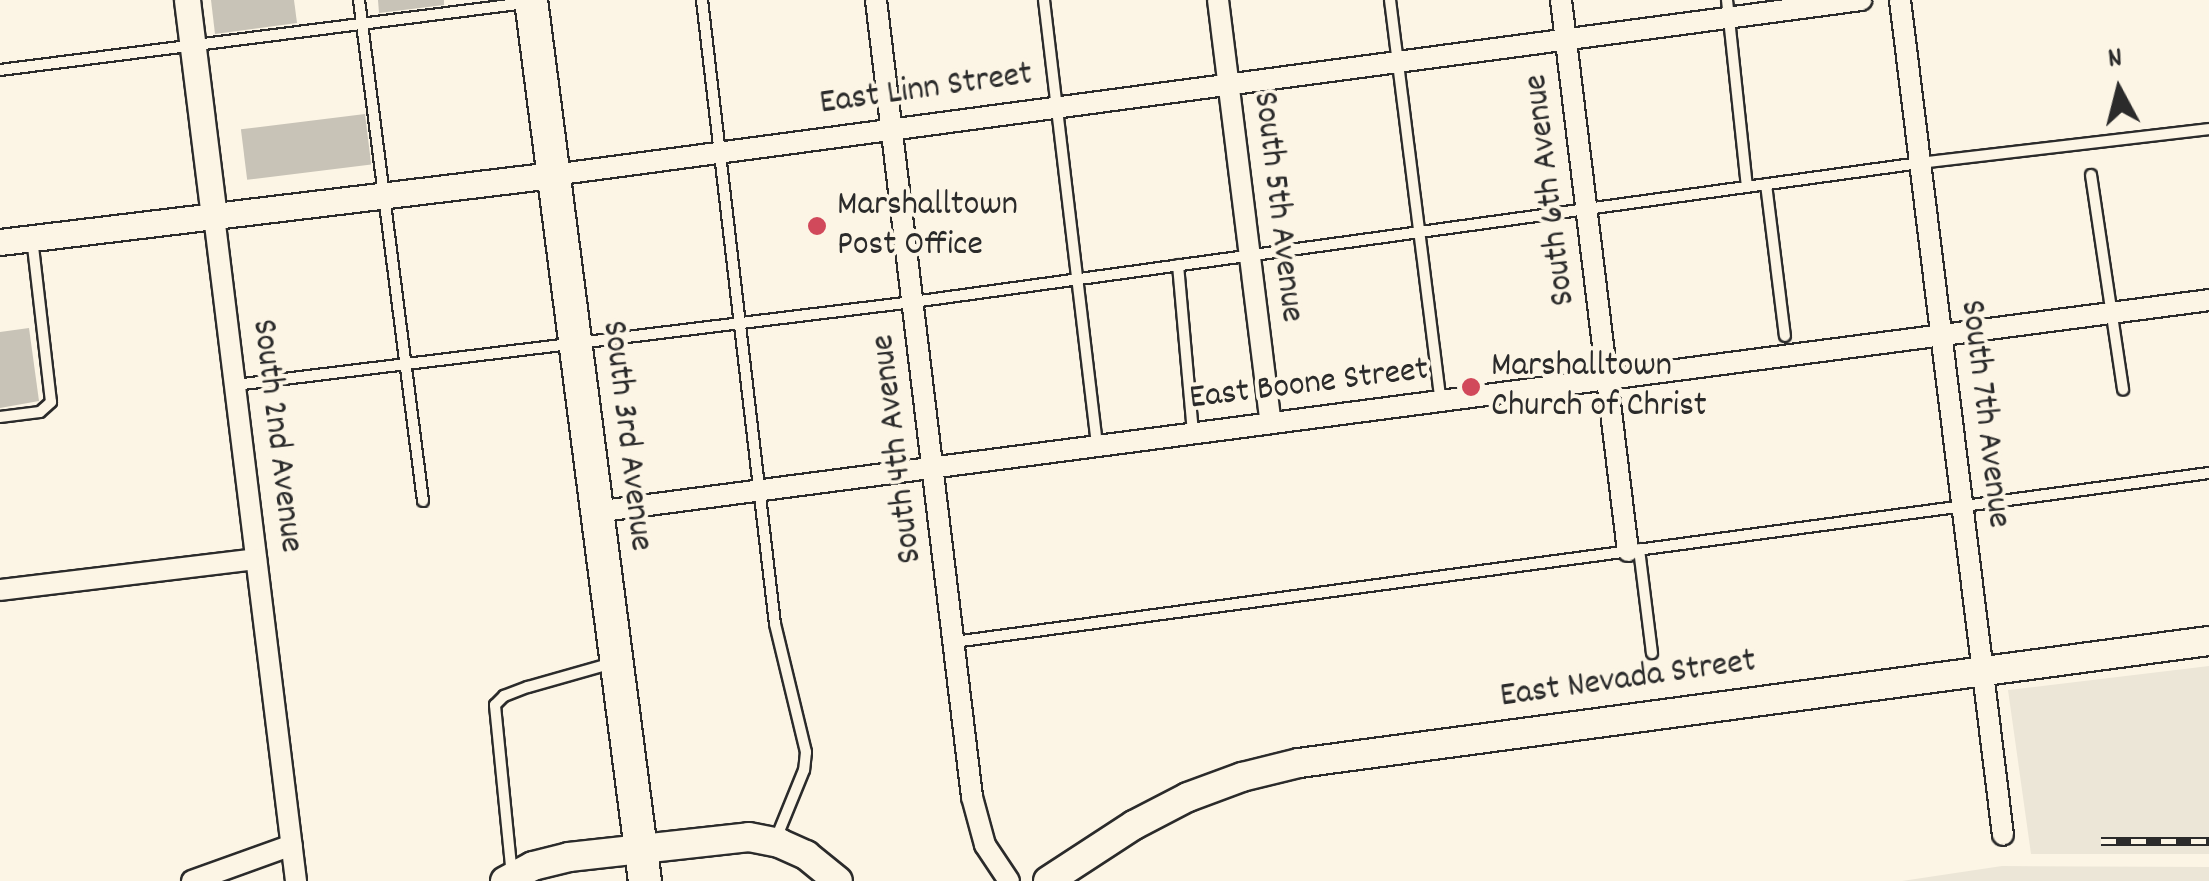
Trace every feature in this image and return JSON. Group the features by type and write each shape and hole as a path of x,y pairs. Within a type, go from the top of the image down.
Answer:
{"main road":[{"name":"South 3rd Avenue","path":"536,1 553,175 644,881"},
{"name":"East Nevada Street","path":"1048,881 1076,860 1188,798 1242,776 1299,763 2209,641"},
{"path":"509,879 549,860 716,838 775,842 806,855 838,881"}],"street":[{"name":"South 2nd Avenue","path":"187,0 296,881"},
{"name":"South 4th Avenue","path":"876,0 972,797 985,845 1009,881"},
{"name":"South 5th Avenue","path":"1218,0 1271,422"},
{"name":"South 6th Avenue","path":"1561,0 1606,379 1633,550"},
{"name":"East Linn Street","path":"0,242 553,175 1566,40 1728,9 1861,0"},
{"name":"South 7th Avenue","path":"1900,0 2003,835"},
{"name":"East Boone Street","path":"595,512 2209,300"},
{"path":"0,590 256,559"},
{"path":"192,881 292,845"}],"lane":[{"path":"359,0 423,500"},
{"path":"702,0 775,624 806,752 804,770 775,842"},
{"path":"1044,0 1096,446"},
{"path":"1390,0 1441,400"},
{"path":"0,70 536,1"},
{"path":"1728,9 1747,186"},
{"path":"235,385 913,302 1747,186 2209,129"},
{"path":"2091,175 2122,390"},
{"path":"1766,184 1784,336"},
{"path":"0,417 40,412 52,402 32,238"},
{"path":"1178,265 1194,433"},
{"path":"954,642 2209,472"},
{"path":"1633,550 1652,653"},
{"path":"509,879 495,705 504,696 528,687 615,663"}],"shaded area":[{"path":"2209,666 2209,854 2031,854 2008,690"},
{"path":"2002,866 2209,867 2209,881 1902,881"}],"building":[{"path":"211,0 294,0 297,23 215,34"},
{"path":"378,0 444,0 444,5 379,13"},
{"path":"365,114 371,165 247,180 241,129"},
{"path":"29,328 39,401 0,408 0,332"}],"railway":[{"path":"2101,841 2209,841"}],"place":[{"name":"Marshalltown Post Office","path":"817,226"},
{"name":"Marshalltown Church of Christ","path":"1471,387"}]}
